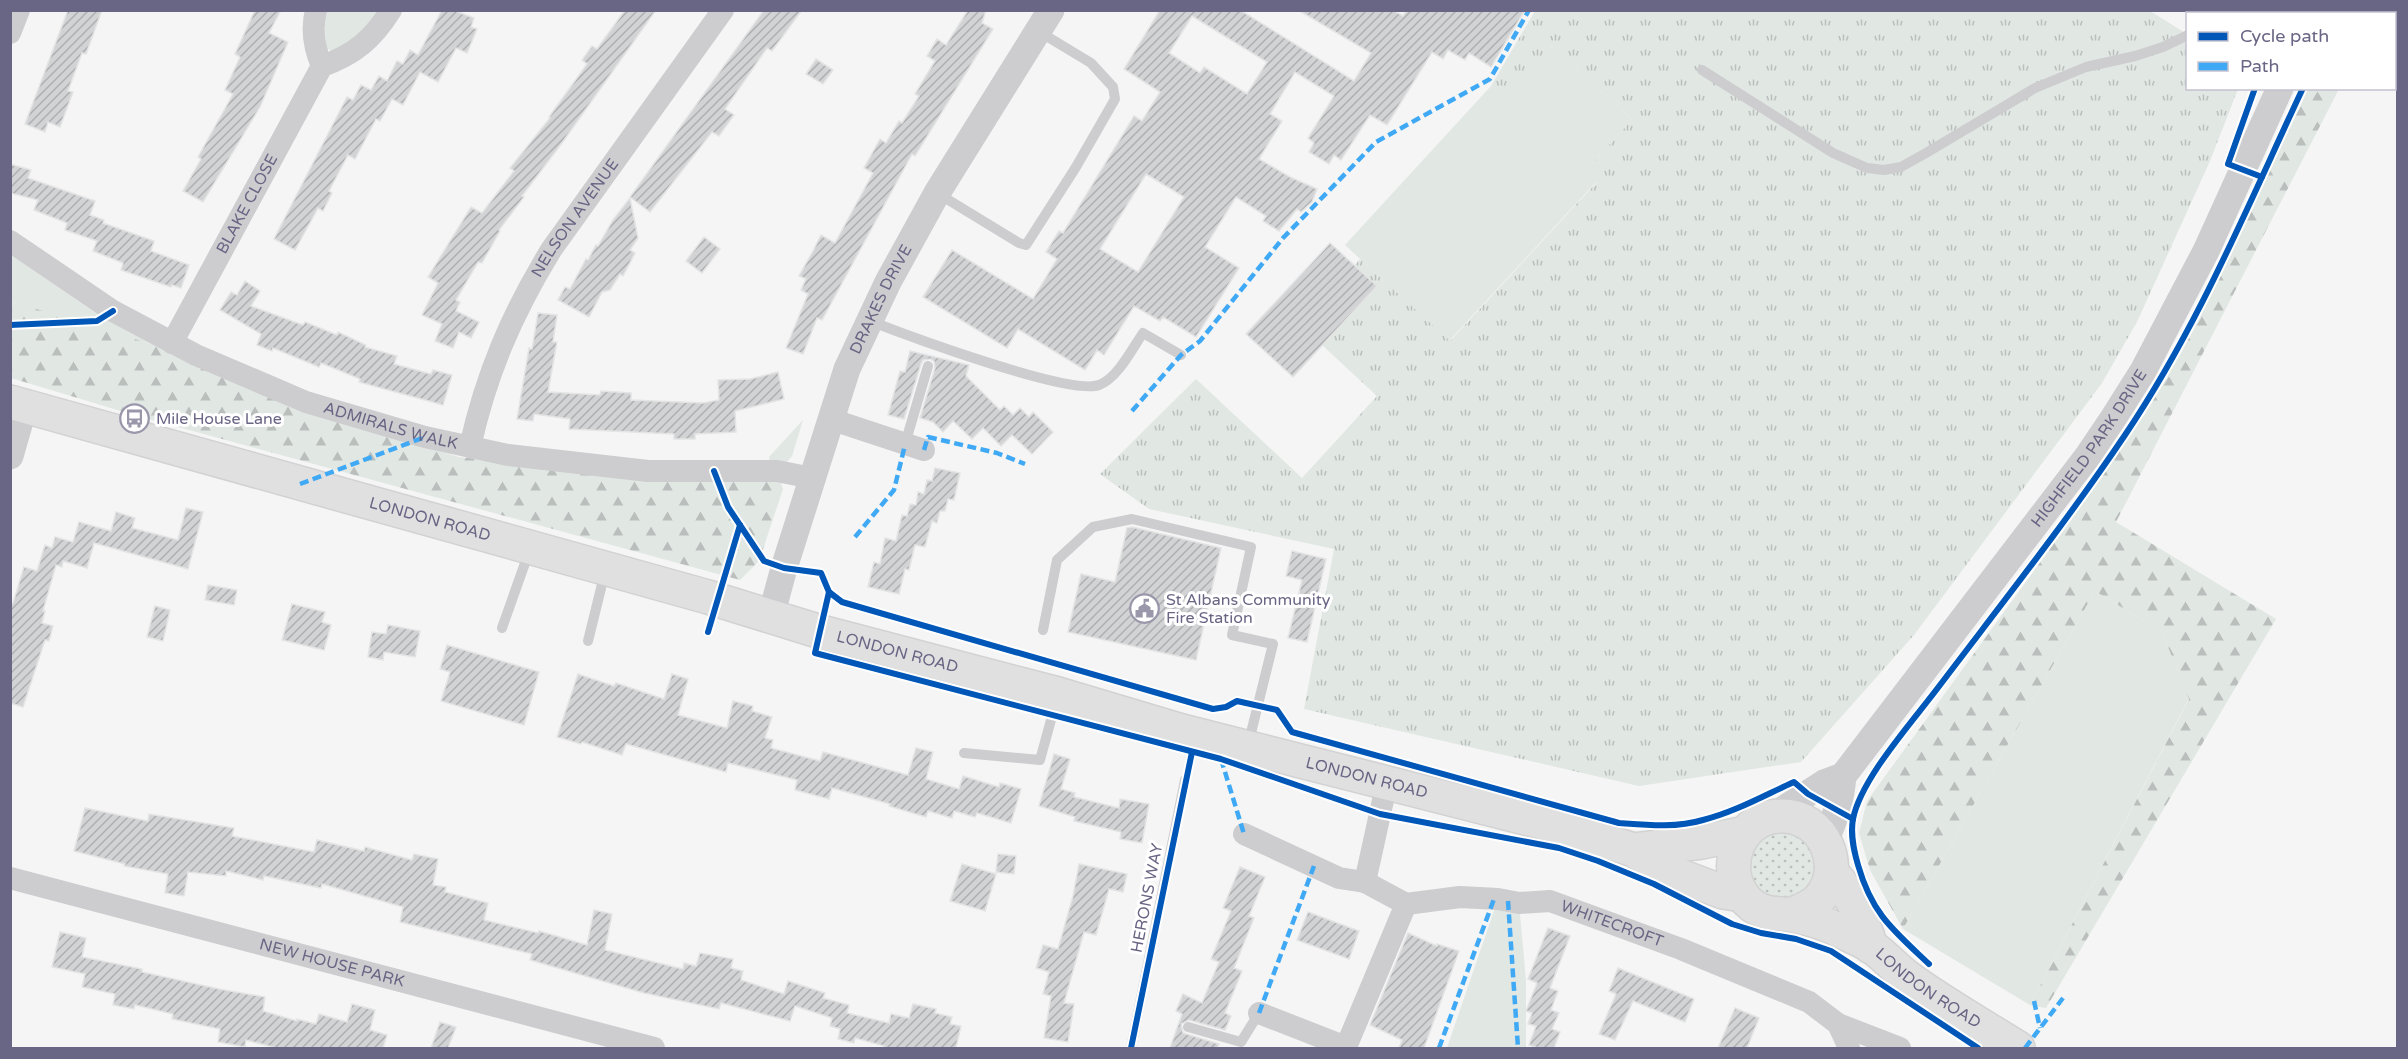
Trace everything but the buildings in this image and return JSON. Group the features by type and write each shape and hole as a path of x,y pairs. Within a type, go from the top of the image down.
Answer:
{"main road":[{"name":"LONDON ROAD","path":"14,403 606,569 821,632 1058,694 1247,748 1549,824 1634,850 1659,868 1723,892 1742,895 1754,907 1771,914 1819,921 1871,946 1907,977 2018,1048"},
{"name":"LONDON ROAD","path":"1634,850 1702,842 1745,833 1762,820 1773,816"},
{"path":"1773,816 1801,819 1816,828 1826,840 1831,855 1832,873 1827,888 1818,901 1806,910 1790,915"},
{"path":"1742,895 1733,876 1733,856 1745,833"},
{"name":"LONDON ROAD","path":"1832,873 1848,890 1863,921 1871,946"}],"street":[{"path":"10,33 19,10"},
{"path":"316,10 314,37 316,52 322,66 340,60 359,49 372,38 391,10"},
{"name":"NELSON AVENUE","path":"471,447 489,375 531,282 551,250 723,10"},
{"name":"DRAKES DRIVE","path":"771,616 847,369 888,282 937,193 1044,21"},
{"name":"BLAKE CLOSE","path":"172,343 322,66"},
{"name":"HIGHFIELD PARK DRIVE","path":"1826,840 1841,797 1843,776 2087,457 2143,372 2206,251 2279,90"},
{"name":"ADMIRALS WALK","path":"10,241 113,311 196,355 306,402 471,447 508,454 648,471 777,471 812,478"},
{"path":"10,456 14,403"},
{"path":"830,419 915,447"},
{"name":"HIGHFIELD PARK DRIVE","path":"1773,816 1824,783 1843,776"},
{"path":"1365,882 1387,782"},
{"path":"1244,834 1339,878 1365,882 1407,904 1346,1047 1259,1013"},
{"name":"NEW HOUSE PARK","path":"10,878 654,1048"},
{"name":"WHITECROFT","path":"1407,904 1460,897 1498,899 1519,903 1550,902 1691,953 1809,1002 1838,1023"},
{"path":"1838,1023 1849,1048"},
{"path":"1838,1023 1900,1048"}],"lane":[{"path":"937,193 1019,243 1026,245 1051,208 1100,127 1114,99 1113,87 1091,63 1044,21"},
{"path":"1702,70 1833,153 1867,168 1884,170 1901,167 2035,88 2086,67 2144,53 2186,37"},
{"path":"870,321 965,355 1075,387 1099,385 1118,371 1143,333 1181,355"},
{"path":"915,447 928,366"},
{"path":"1043,630 1057,560 1093,526 1132,519 1251,547 1232,635 1273,644 1247,748"},
{"path":"502,628 530,548"},
{"path":"588,641 606,569"},
{"path":"964,753 1040,760 1058,694"},
{"name":"HERONS WAY","path":"1131,1048 1185,780"},
{"path":"1188,1028 1241,1042 1259,1013"}],"green space":[{"path":"324,11 382,11 375,23 333,52 326,48"},
{"path":"1535,11 2150,11 2186,33 2186,90 2238,90 2210,161 2137,322 2102,383 1914,635 1801,762 1639,786 1304,709 1334,549 1149,509 1100,474 1196,379 1302,478 1377,396 1322,345 1354,266 1360,259 1450,341 1596,183 1584,172 1632,120 1552,46 1504,98 1491,86"},
{"path":"2218,11 2295,11 2294,12"},
{"path":"1552,46 1632,120 1585,171 1596,182 1449,341 1345,245 1491,86 1504,97"},
{"path":"2306,90 2338,90 2116,522 2276,619 2046,1008 2030,1005 2189,699 2162,632 2095,591 1903,929 1870,870 1859,833 1867,801 2094,488 2162,386 2254,204"},
{"path":"11,250 104,314 81,320 69,319 11,301"},
{"path":"10,301 168,349 297,410 459,457 667,478 779,477 783,489 759,561 740,580 134,415 11,378"},
{"path":"109,317 168,349 87,325 98,324"},
{"path":"803,420 792,456 787,462 770,462 769,457"},
{"path":"2095,591 2162,632 2189,698 2030,1005 1903,929"},
{"path":"1794,831 1814,845 1818,880 1791,902 1769,899 1759,892 1754,884 1750,864 1751,854 1755,845 1771,833"},
{"path":"1498,899 1519,903 1526,981 1526,1048 1447,1048"}],"marked path":[{"path":"1132,411 1181,355 1200,341 1283,238 1376,142 1490,79 1529,10"},
{"path":"300,484 425,437"},
{"path":"924,450 928,437 997,453 1025,464"},
{"path":"855,537 894,490 905,445"},
{"path":"1221,759 1244,834"},
{"path":"1259,1013 1314,866"},
{"path":"1439,1048 1494,899"},
{"path":"1508,901 1518,1048"},
{"path":"2025,1048 2063,998"},
{"path":"2034,1001 2040,1028"}],"cycle path":[{"path":"2254,90 2228,164 2262,177"},
{"path":"1929,964 1894,931 1870,896 1858,865 1853,843 1852,825 1858,803 1877,768 2058,530 2151,394 2176,352 2221,265 2302,90"},
{"path":"10,325 97,321 113,311"},
{"path":"714,471 728,507 764,561 784,568 821,573 829,592 842,602 1213,709 1226,707 1237,701 1277,710 1292,732 1619,823 1661,825 1693,823 1738,808 1794,782 1808,794 1853,819"},
{"path":"708,632 740,525"},
{"path":"829,592 815,653 1221,759 1380,814 1559,848 1598,861 1654,884 1732,924 1761,933 1796,939 1831,951 1978,1048"},
{"path":"1131,1048 1192,752"}],"place":[{"name":"Mile House Lane","path":"135,419"},
{"name":"St Albans Community Fire Station","path":"1145,609"}]}
